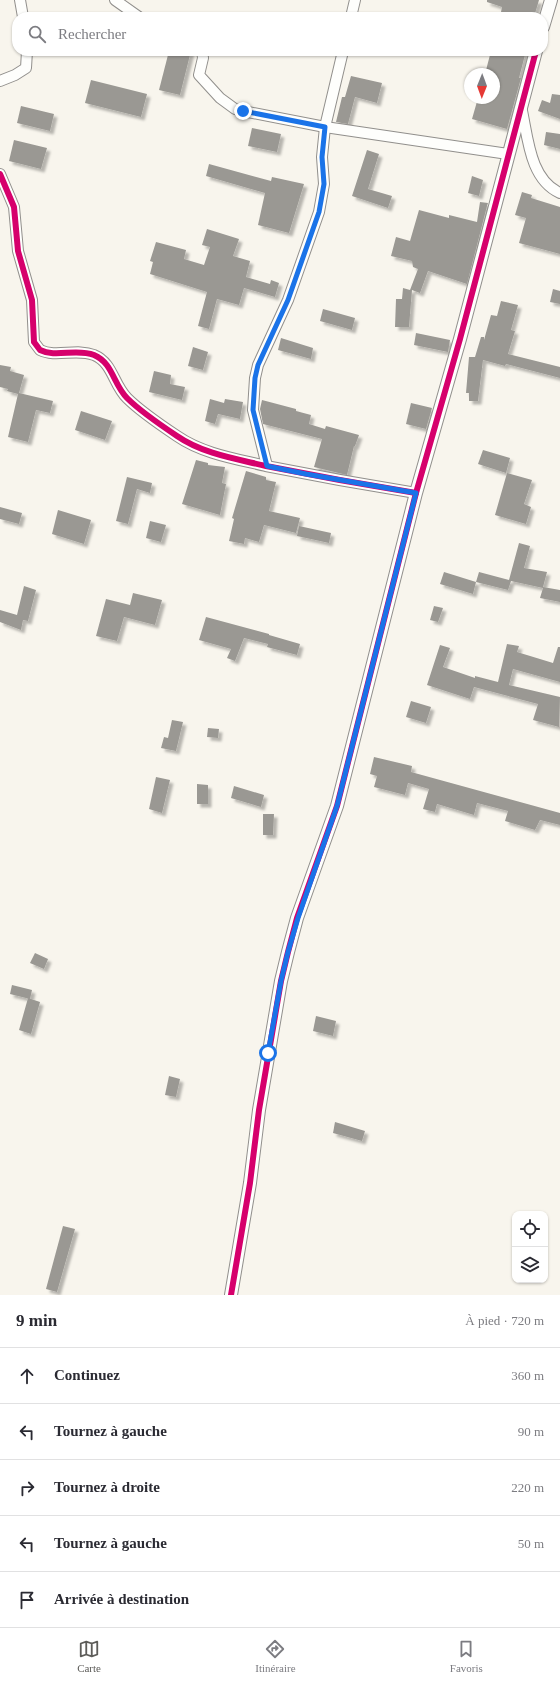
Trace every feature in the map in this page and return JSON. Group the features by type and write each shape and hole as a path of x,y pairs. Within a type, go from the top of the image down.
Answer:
{"street":[{"path":"20,0 22,12"},
{"path":"115,0 132,12"},
{"path":"352,12 355,0"},
{"path":"547,12 551,0"},
{"path":"0,80 15,75 26,68 27,56"},
{"path":"203,56 199,74 214,93 230,105 248,112 325,127 508,154"},
{"path":"267,466 253,410 255,378 258,365 288,300 319,212 324,184 322,157 325,127 342,56"},
{"path":"231,1295 250,1183 259,1110 281,981 298,918 337,806 416,493 460,338 535,56"},
{"path":"521,104 538,174 548,186 560,193"},
{"path":"0,174 14,207 18,251 32,300 34,342 37,348 45,352 76,352 95,356 105,363 110,369 127,398 188,443 240,460 267,466 416,493"}],"building":[{"path":"487,0 539,0 535,12 501,12 502,7 487,2"},
{"path":"168,56 190,56 180,95 159,90"},
{"path":"490,56 525,56 519,78 521,78 507,129 472,119 476,104 500,104 500,68 487,68"},
{"path":"351,76 382,83 377,103 355,97 348,124 336,122 342,97 345,97"},
{"path":"91,80 147,94 141,117 85,103"},
{"path":"552,94 560,95 560,119 538,111 542,100 550,103"},
{"path":"21,106 54,114 50,131 17,123"},
{"path":"252,128 281,134 277,152 248,146"},
{"path":"546,132 560,134 560,149 544,145"},
{"path":"14,140 47,148 41,169 9,161"},
{"path":"367,150 379,154 368,189 392,196 388,208 352,196"},
{"path":"209,164 271,181 272,177 304,184 289,233 258,225 265,193 206,176"},
{"path":"472,176 483,180 479,196 468,193"},
{"path":"522,192 532,195 531,198 560,207 560,254 519,243 526,218 515,215"},
{"path":"480,202 488,203 467,284 428,271 420,293 412,290 409,327 395,327 396,299 402,299 403,288 410,290 418,269 413,267 412,261 391,256 396,237 410,241 419,210 449,218 449,215 477,222"},
{"path":"207,229 239,239 233,256 250,261 246,277 270,284 271,280 279,283 275,297 244,288 239,305 217,299 209,329 198,326 207,292 150,274 153,262 150,261 156,242 186,250 184,259 204,265 210,247 202,245"},
{"path":"553,289 560,291 560,304 550,302"},
{"path":"501,301 518,305 511,330 515,331 508,354 560,367 560,378 506,364 505,366 483,360 478,401 469,401 469,393 466,393 469,357 475,357 481,337 484,337 484,340 491,315 497,316"},
{"path":"323,309 355,318 352,330 320,321"},
{"path":"416,333 450,340 448,352 414,345"},
{"path":"281,338 313,348 311,359 278,350"},
{"path":"193,347 208,352 203,370 188,366"},
{"path":"0,365 11,367 10,371 24,375 19,393 53,401 50,413 36,410 28,442 8,437 18,394 0,387"},
{"path":"154,371 171,375 170,384 185,387 182,400 149,392"},
{"path":"210,399 224,403 225,399 243,402 240,419 218,414 215,424 205,421"},
{"path":"262,400 296,409 296,411 311,415 309,424 325,429 326,426 359,435 354,446 347,475 314,467 322,439 263,424 260,409"},
{"path":"411,403 432,408 426,429 406,424"},
{"path":"81,411 112,421 105,440 75,430"},
{"path":"483,450 510,458 506,473 478,464"},
{"path":"196,460 208,463 208,465 225,467 222,483 226,484 220,515 182,504"},
{"path":"246,471 266,477 266,480 276,482 269,511 300,518 296,533 264,525 259,542 245,538 244,544 229,541 234,519 232,518"},
{"path":"507,473 532,480 524,504 531,507 526,524 495,515"},
{"path":"127,477 152,483 150,493 137,489 128,524 116,521"},
{"path":"0,507 22,513 19,524 0,519"},
{"path":"58,510 91,520 84,544 52,534"},
{"path":"150,521 166,525 161,542 146,538"},
{"path":"299,526 331,533 329,543 297,536"},
{"path":"519,543 530,546 524,568 547,572 543,587 560,590 560,602 540,598 543,588 511,581 508,590 476,582 479,572 509,580"},
{"path":"444,572 476,582 473,594 440,584"},
{"path":"24,586 36,590 28,621 23,620 21,630 0,622 0,610 17,615"},
{"path":"133,593 162,600 155,625 124,617 117,641 96,636 106,599 130,605"},
{"path":"434,606 443,608 438,622 430,620"},
{"path":"206,617 300,644 297,655 267,647 268,644 244,638 235,661 227,658 231,649 199,640"},
{"path":"507,644 519,646 517,652 553,663 558,647 560,647 560,682 513,669 509,685 560,697 559,727 533,720 538,704 474,687 470,699 427,685 440,645 450,648 443,667 475,678 475,676 498,682"},
{"path":"411,701 431,707 426,723 406,717"},
{"path":"172,720 183,722 176,751 161,748 164,737 168,738"},
{"path":"208,728 219,729 218,738 207,737"},
{"path":"374,757 412,766 411,772 560,813 560,825 540,820 535,830 505,821 508,811 477,803 474,815 437,804 435,812 423,809 429,789 408,783 405,795 374,787 377,776 370,774"},
{"path":"156,777 170,780 162,813 149,809"},
{"path":"197,784 208,785 208,804 197,804"},
{"path":"234,786 264,795 261,807 231,798"},
{"path":"263,814 274,814 273,835 263,835"},
{"path":"35,953 48,959 44,969 30,963"},
{"path":"12,985 32,990 30,999 10,994"},
{"path":"28,998 40,1002 31,1034 19,1030"},
{"path":"316,1016 336,1021 333,1036 313,1031"},
{"path":"169,1076 180,1079 176,1097 165,1095"},
{"path":"335,1122 365,1131 362,1141 333,1133"},
{"path":"63,1226 75,1229 57,1292 46,1289"}],"cycle path":[{"path":"231,1295 250,1183 259,1110 281,981 288,952 297,918 337,806 416,493 460,339 535,56"},
{"path":"0,174 14,207 18,251 32,300 34,342 40,350 53,353 80,352 94,355 109,368 122,392 132,403 177,436 209,452 266,466 416,493"}],"route":[{"path":"243,111 325,127 322,157 324,184 323,197 319,212 288,300 258,365 255,378 253,390 253,410 267,466 364,485 416,493 352,753 337,806 298,918 288,952 281,981 268,1053"}]}
